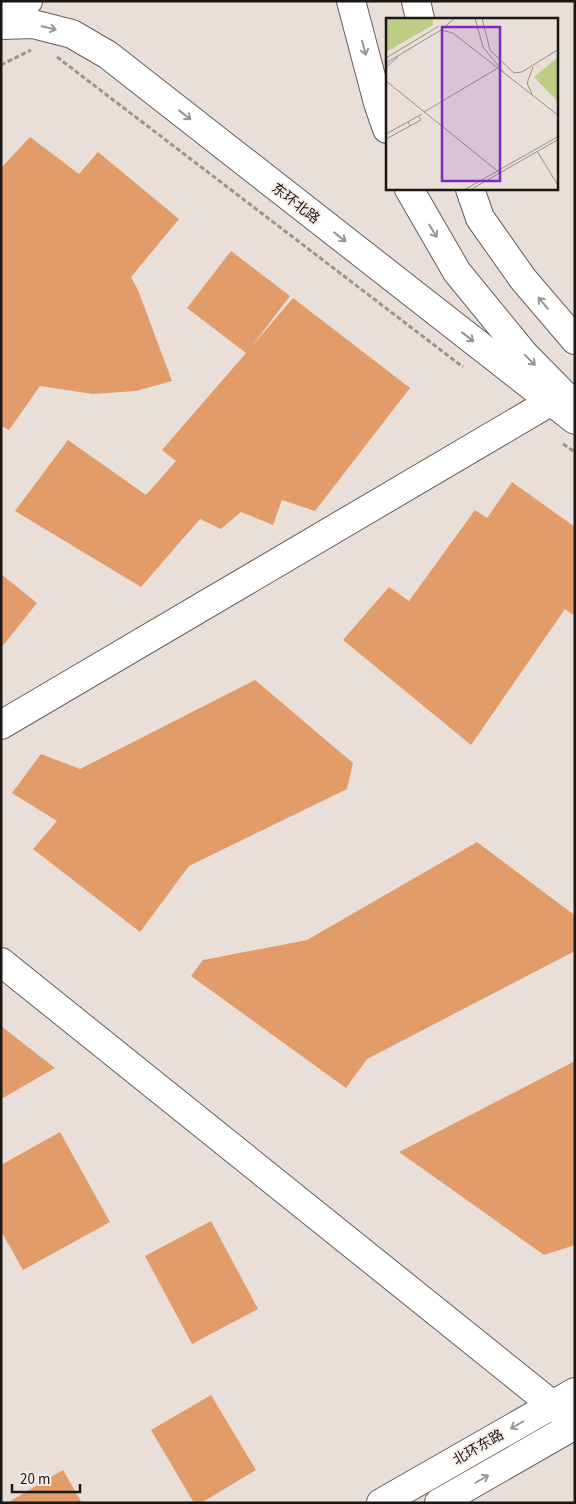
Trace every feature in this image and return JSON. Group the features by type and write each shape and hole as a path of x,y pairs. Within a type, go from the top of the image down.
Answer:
{"main road":[{"path":"1,21 28,1"},
{"path":"351,1 386,126"},
{"path":"416,1 420,18"},
{"name":"东环北路","path":"1,25 33,24 72,34 108,55 563,404 568,431"},
{"path":"1,725 563,404 457,272 410,190"},
{"path":"470,190 480,218 523,279 575,340"},
{"path":"1,962 575,1424 440,1503"},
{"name":"北环东路","path":"381,1503 575,1392"}],"path":[{"path":"1,65 33,48"},
{"path":"56,56 464,368"},
{"path":"568,431 575,452"}],"building":[{"path":"30,137 79,174 98,152 179,219 131,277 138,290 172,381 136,391 93,394 40,386 9,430 1,426 1,168"},
{"path":"231,251 290,296 252,346 293,298 410,388 315,511 282,500 273,525 241,512 221,529 200,519 141,587 15,511 68,440 146,495 176,461 162,450 246,353 187,308"},
{"path":"512,482 575,527 575,616 565,609 471,745 343,640 389,587 409,601 475,510 487,518"},
{"path":"1,574 37,603 1,648"},
{"path":"255,680 353,763 347,789 189,866 140,932 33,849 57,821 12,793 41,754 80,769"},
{"path":"477,842 573,914 575,919 575,951 367,1059 346,1088 191,976 203,960 307,940"},
{"path":"1,1026 55,1068 1,1099"},
{"path":"575,1061 575,1245 544,1255 399,1152"},
{"path":"60,1132 110,1222 23,1270 1,1231 1,1165"},
{"path":"211,1221 258,1309 192,1344 145,1256"},
{"path":"211,1395 256,1470 201,1503 194,1503 151,1430"},
{"path":"63,1470 82,1503 7,1503"}]}
